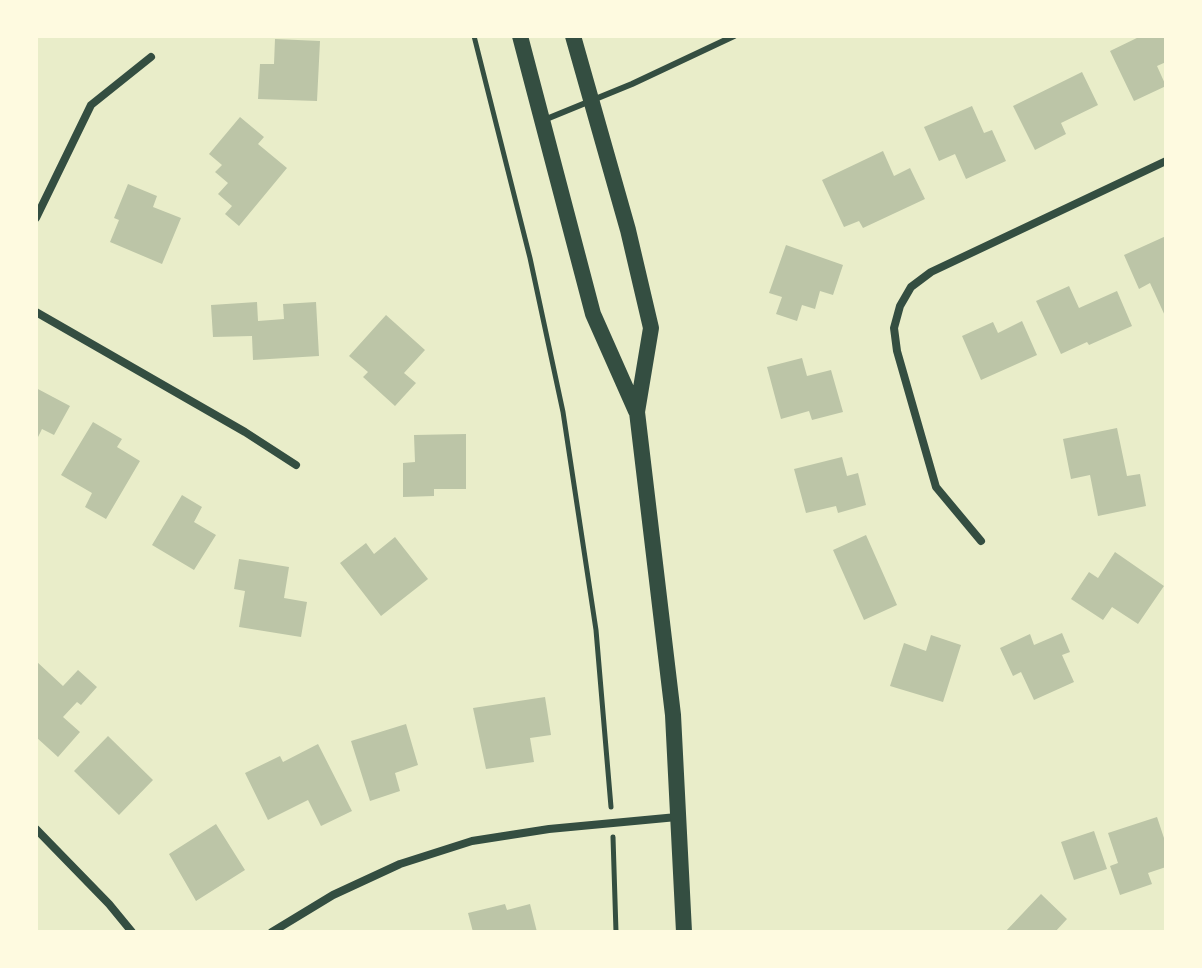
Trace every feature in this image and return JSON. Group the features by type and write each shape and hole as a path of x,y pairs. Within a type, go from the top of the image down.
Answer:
{"main road":[{"path":"520,36 593,314 637,412"},
{"path":"573,36 628,230 651,328 637,412 673,715 684,932"}],"street":[{"path":"36,218 91,105 151,57"},
{"path":"981,541 936,487 897,351 894,328 900,306 911,287 931,272 1166,161"},
{"path":"36,312 245,432 296,465"},
{"path":"272,932 333,895 400,864 472,841 549,829 680,817"},
{"path":"36,829 132,932"}],"lane":[{"path":"543,120 734,36"}],"path":[{"path":"474,36 530,258 563,412 596,630 613,824 616,932"}],"building":[{"path":"1141,36 1166,36 1166,62 1157,66 1166,86 1134,101 1110,51"},
{"path":"275,39 320,41 317,101 258,99 260,64 274,64"},
{"path":"1082,72 1098,105 1061,123 1066,134 1035,150 1013,106"},
{"path":"972,106 984,133 992,130 1006,161 966,179 955,154 939,161 924,127"},
{"path":"240,117 264,137 258,144 287,168 239,226 225,214 232,206 218,194 228,183 215,172 222,165 209,154"},
{"path":"883,151 894,176 910,168 925,199 863,228 859,221 844,227 822,180"},
{"path":"128,184 157,196 153,207 181,218 162,264 110,242 119,220 114,218"},
{"path":"1166,236 1166,318 1150,283 1139,289 1124,255"},
{"path":"786,245 843,265 833,295 820,291 815,309 802,305 797,321 776,314 782,297 769,293"},
{"path":"1069,286 1079,308 1117,291 1132,326 1061,354 1036,301"},
{"path":"257,302 258,321 284,319 283,304 316,302 319,356 253,360 252,336 213,337 211,305"},
{"path":"386,315 425,350 404,373 416,383 395,406 363,377 368,372 349,356"},
{"path":"1022,321 1037,355 981,380 962,336 993,322 998,333"},
{"path":"802,358 807,376 831,370 843,412 812,420 809,411 781,419 767,367"},
{"path":"36,388 70,406 54,435 42,429 36,441"},
{"path":"93,422 122,439 117,447 140,461 106,519 85,507 92,493 61,475"},
{"path":"1117,428 1127,476 1140,474 1146,506 1098,516 1090,475 1071,479 1063,439"},
{"path":"466,434 466,489 434,489 434,496 403,497 403,463 415,462 414,435"},
{"path":"842,457 847,476 858,473 866,505 838,513 836,506 806,513 794,469"},
{"path":"182,495 202,507 194,522 216,535 194,570 152,545"},
{"path":"866,535 897,605 864,620 833,550"},
{"path":"395,537 428,579 381,616 340,563 366,543 374,554"},
{"path":"1115,552 1164,586 1138,624 1112,607 1103,620 1071,599 1089,572 1098,578"},
{"path":"239,559 289,567 284,598 307,602 301,637 239,627 245,591 234,589"},
{"path":"1062,633 1070,652 1062,655 1074,682 1034,700 1021,672 1013,676 1000,648 1030,634 1034,645"},
{"path":"931,635 961,645 943,702 890,686 904,643 926,651"},
{"path":"36,661 63,686 78,670 97,687 81,705 77,702 63,717 80,732 58,757 36,737"},
{"path":"545,697 551,735 530,738 534,762 486,769 473,708"},
{"path":"406,724 418,765 395,773 400,791 370,801 351,741"},
{"path":"108,736 153,780 119,815 74,771"},
{"path":"318,744 352,811 321,826 308,800 268,820 245,773 280,756 283,762"},
{"path":"1157,817 1166,844 1166,867 1148,873 1152,884 1120,895 1110,866 1118,863 1108,833"},
{"path":"216,824 245,870 196,901 169,854"},
{"path":"1094,831 1107,869 1074,880 1061,842"},
{"path":"1041,894 1067,919 1055,932 1005,932"},
{"path":"505,904 507,910 530,904 537,932 473,932 468,913"}]}
